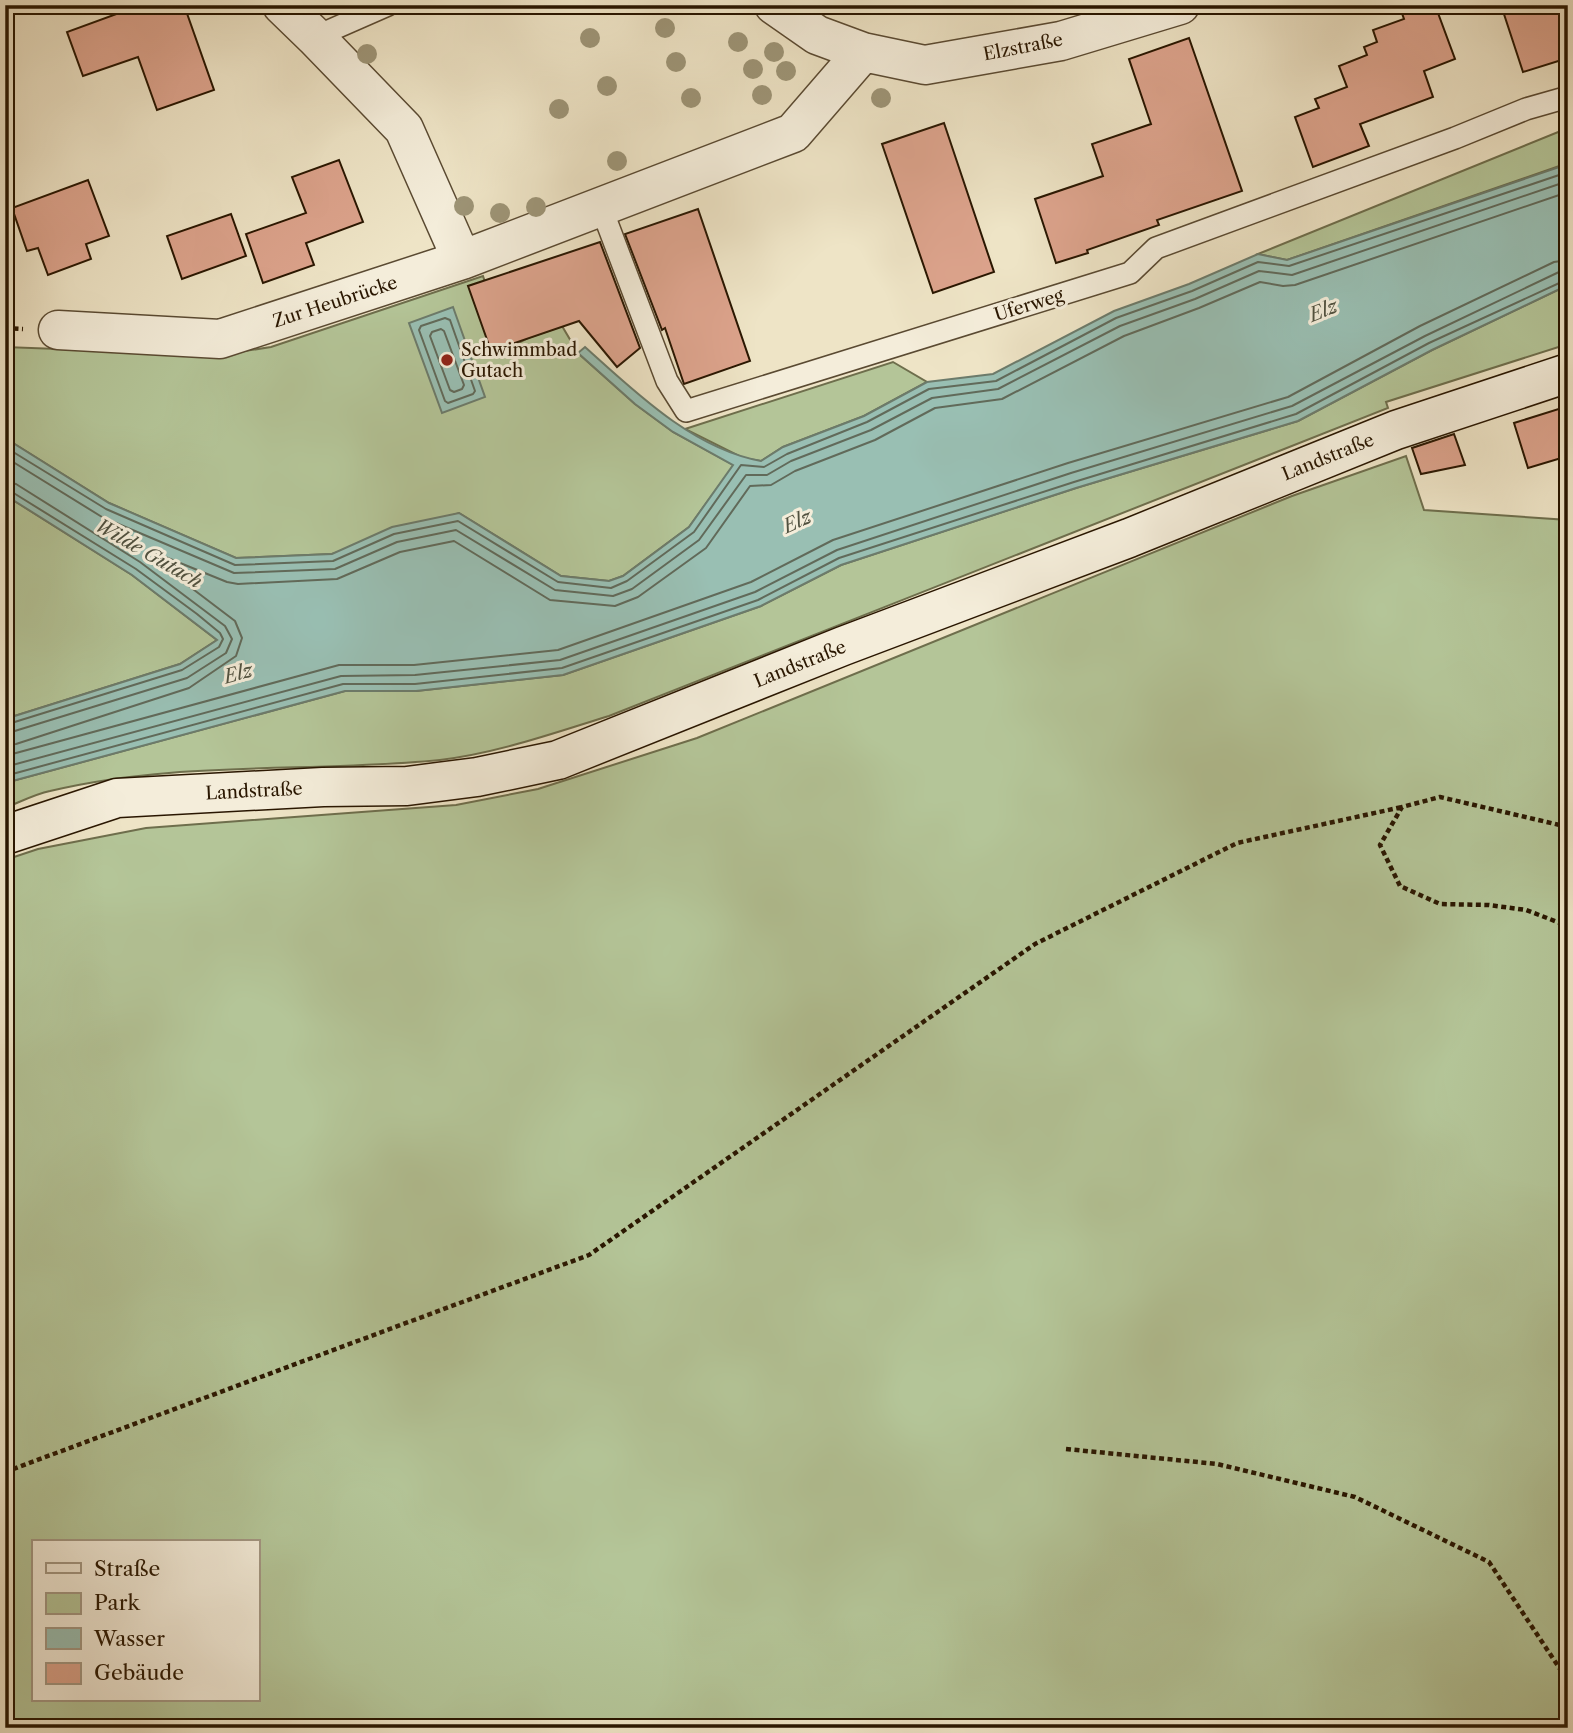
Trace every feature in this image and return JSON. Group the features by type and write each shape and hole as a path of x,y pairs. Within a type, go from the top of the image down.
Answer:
{"street":[{"path":"282,5 404,129 462,260"},
{"name":"Elzstraße","path":"774,5 817,35 863,52 925,65 1061,41 1180,5"},
{"path":"601,207 793,133 863,52"},
{"name":"Zur Heubrücke","path":"58,330 220,339 462,260 601,207"},
{"name":"Landstraße","path":"5,835 117,798 407,786 477,777 558,760 842,646 1129,538 1396,430 1568,373"}],"lane":[{"path":"316,37 388,5"},
{"name":"Uferweg","path":"601,207 667,380 686,411 1130,273 1156,248 1443,143 1526,109 1568,97"}],"path":[{"path":"5,1472 589,1255 1035,944 1237,843 1440,797 1568,827"},
{"path":"1402,807 1380,845 1400,886 1440,904 1489,905 1526,910 1568,926"},
{"path":"1066,1449 1217,1464 1355,1497 1489,1562 1568,1681"}],"green space":[{"path":"1568,128 1568,163 1287,260 1258,254"},
{"path":"483,276 507,349 562,326 578,353 635,404 673,432 734,465 689,527 623,576 609,581 561,576 459,513 332,554 236,558 109,503 5,438 5,347 219,355 271,347"},
{"path":"1568,285 1568,344 1386,402 1388,408 609,716 526,742 462,757 391,764 147,775 50,791 5,808 5,783 345,691 416,691 563,675 761,606 841,565 1076,488 1298,421 1432,350"},
{"path":"893,362 927,382 864,416 783,447 761,461 743,458 685,429"},
{"path":"1406,456 1424,510 1568,520 1568,1728 5,1728 5,860 38,849 146,828 456,805 538,789 697,738 1292,496"},
{"path":"5,495 132,575 217,640 180,664 5,719"}],"water":[{"path":"1568,164 1568,285 1432,350 1298,421 1076,488 841,565 761,606 563,675 416,691 345,691 5,783 5,719 180,664 217,640 132,575 5,495 5,438 109,503 236,558 332,554 392,527 459,513 561,576 609,581 623,576 689,527 733,465 673,432 635,404 578,353 585,347 644,399 688,431 736,454 761,461 783,447 864,416 927,382 993,374 1114,311 1189,284 1258,254 1287,260"},
{"name":"Schwimmbad Gutach","path":"453,307 485,397 442,413 409,323"}],"building":[{"path":"141,5 184,5 214,90 157,110 138,57 83,76 67,32"},
{"path":"1399,5 1435,5 1455,59 1424,71 1433,97 1360,124 1369,146 1313,167 1295,117 1319,108 1315,99 1347,87 1339,66 1367,55 1364,47 1377,42 1373,30 1404,19"},
{"path":"1501,5 1568,5 1568,58 1523,72"},
{"path":"1189,38 1242,191 1157,220 1159,225 1056,263 1035,199 1103,176 1092,144 1151,124 1129,59"},
{"path":"944,123 994,272 933,293 882,144"},
{"path":"339,160 363,222 306,243 314,265 263,283 246,234 306,213 292,177"},
{"path":"88,180 109,236 86,244 91,259 48,275 38,248 27,251 12,208"},
{"path":"698,209 750,361 684,384 665,328 662,330 625,234"},
{"path":"231,214 246,256 182,279 167,236"},
{"path":"600,242 640,348 617,367 579,321 491,351 468,286"},
{"path":"1568,406 1568,456 1528,468 1514,423"},
{"path":"1454,434 1465,465 1421,474 1412,448"}],"place":[{"name":"Schwimmbad Gutach","path":"447,360"}],"water label":[{"name":"Elz","path":"1323,310"},
{"name":"Elz","path":"797,521"},
{"name":"Wilde Gutach","path":"149,553"},
{"name":"Elz","path":"238,673"}]}
